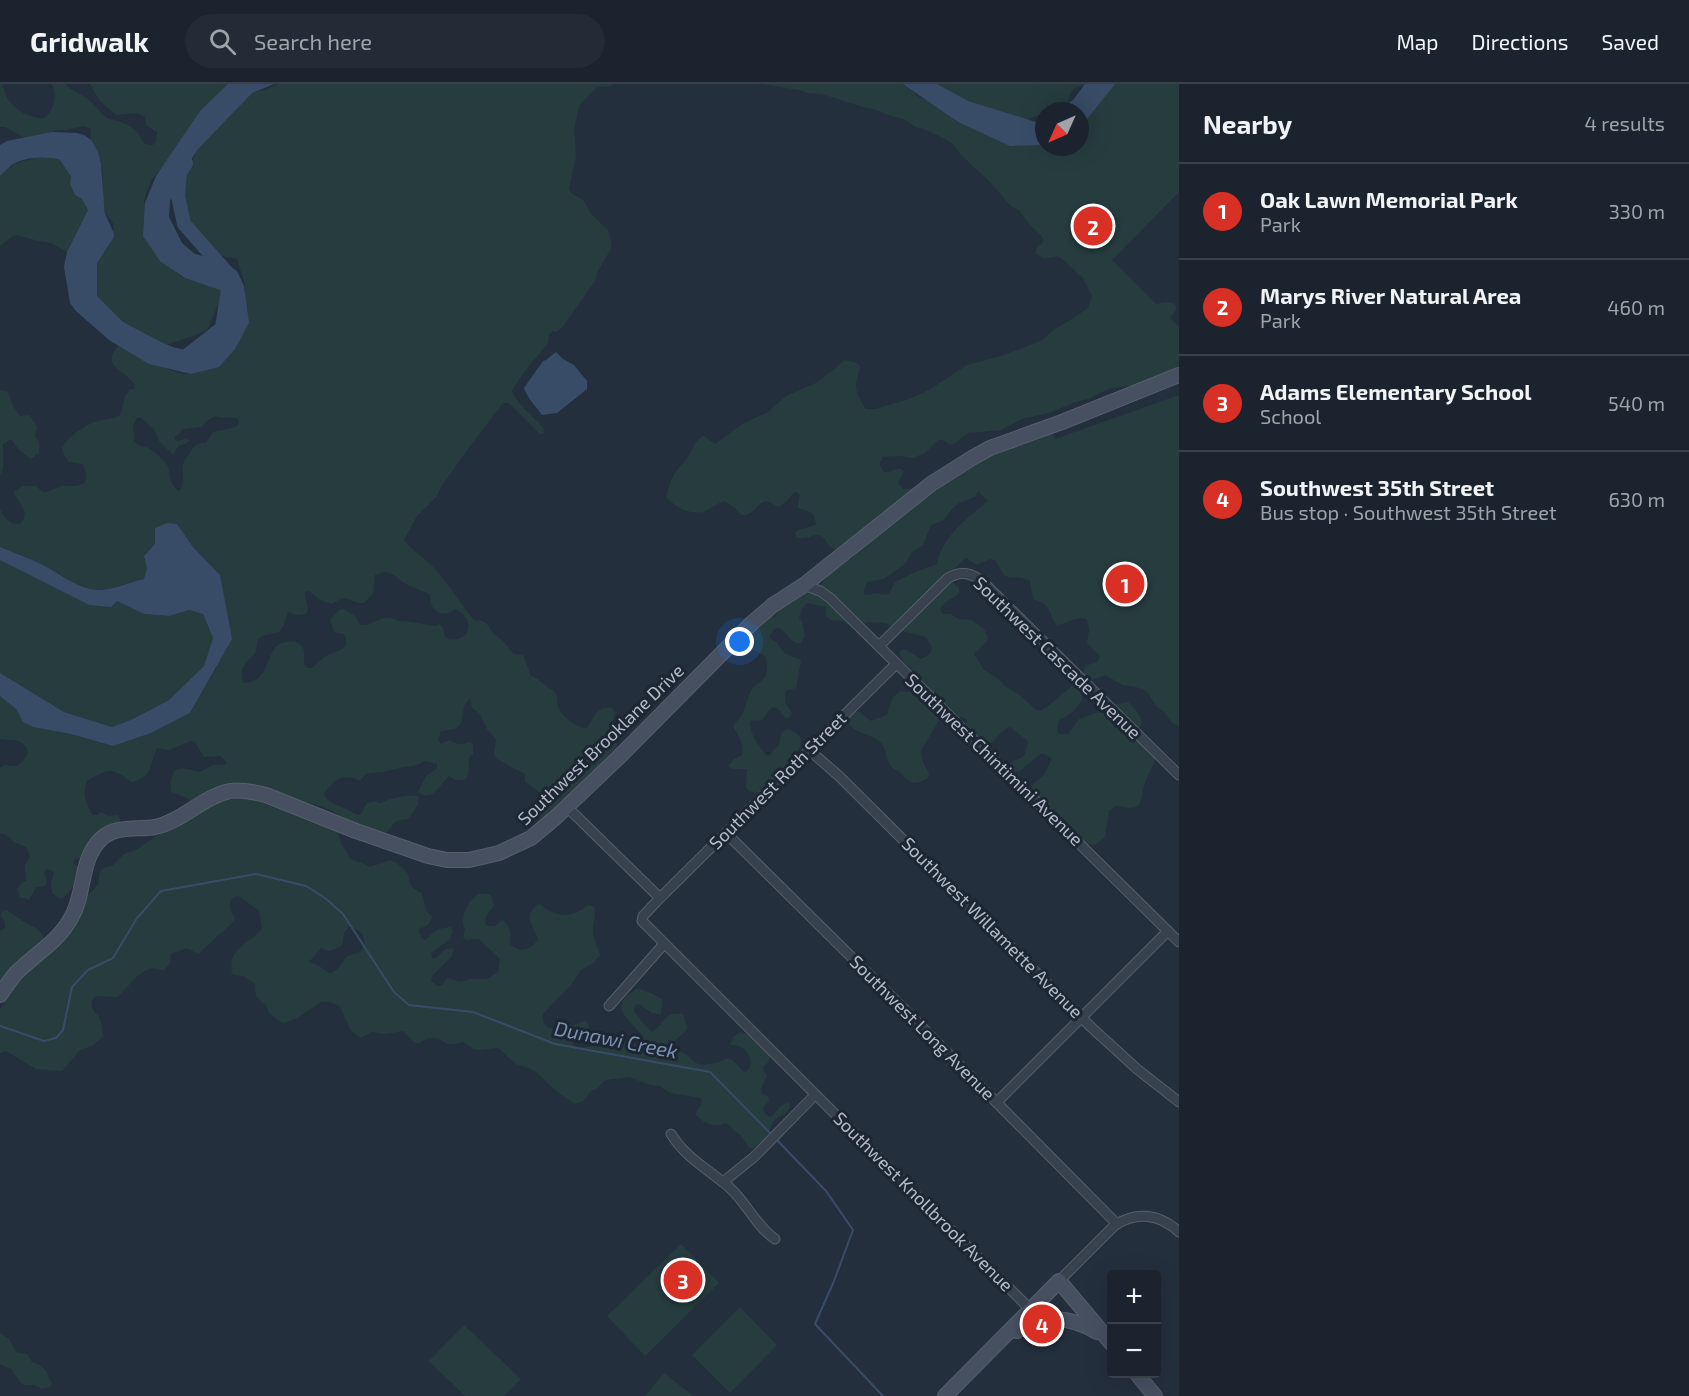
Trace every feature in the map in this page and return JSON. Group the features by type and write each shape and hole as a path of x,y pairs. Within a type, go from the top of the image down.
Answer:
{"street":[{"name":"Southwest Brooklane Drive","path":"0,995 17,972 47,948 67,925 77,905 88,859 104,837 122,829 155,826 173,820 216,795 228,791 246,791 266,795 392,844 447,860 488,857 517,846 531,838 567,807 752,623 773,605 804,585 931,484 990,448 1179,375"},
{"name":"Southwest Cascade Avenue","path":"879,646 948,578 960,573 972,575 999,597 1179,775"},
{"name":"Southwest Chintimini Avenue","path":"804,585 830,598 1179,942"},
{"name":"Southwest Roth Street","path":"660,898 896,664"},
{"name":"Southwest Willamette Avenue","path":"810,750 1082,1017 1137,1069 1179,1102"},
{"path":"567,807 660,898"},
{"name":"Southwest Long Avenue","path":"726,833 1117,1224"},
{"name":"Southwest Knollbrook Avenue","path":"660,898 643,916 644,923 1031,1310"},
{"path":"997,1102 1168,931"},
{"path":"609,1006 664,944"},
{"path":"723,1182 754,1157 815,1095"},
{"path":"671,1134 683,1150 730,1188 763,1229 775,1239"},
{"path":"945,1396 1117,1224 1131,1217 1150,1216 1164,1221 1179,1232"},
{"path":"1059,1281 1107,1338"},
{"path":"1002,1340 1031,1323 1058,1318 1081,1323 1107,1339"},
{"path":"1140,1378 1155,1396"}],"green space":[{"path":"0,84 3,84 7,98 17,109 31,116 45,118 54,102 55,92 51,84 65,84 89,100 108,119 129,126 135,130 145,144 153,145 157,132 146,125 145,117 137,113 116,115 99,100 90,84 235,84 152,179 144,201 173,269 183,278 192,280 205,274 224,291 207,330 166,345 119,327 92,289 94,260 111,237 113,225 103,205 102,168 87,144 91,137 90,128 83,126 56,130 44,137 28,140 5,127 0,127"},
{"path":"278,84 614,84 597,87 580,105 574,132 576,156 569,189 571,193 583,200 591,214 608,230 611,249 595,281 564,325 557,332 553,331 549,334 548,343 512,390 522,406 543,428 544,433 540,434 512,406 503,403 443,484 436,497 417,516 404,540 438,572 474,620 486,623 514,654 523,655 531,676 554,691 562,714 570,721 587,728 599,710 612,708 615,712 612,727 617,745 616,756 553,814 541,818 537,810 542,794 525,782 525,774 497,759 494,755 496,739 487,729 479,713 472,708 470,699 465,705 459,725 454,729 441,731 438,740 441,744 449,740 459,744 470,742 473,745 473,754 469,757 469,772 465,780 456,780 449,776 435,792 423,795 418,792 426,776 437,768 437,764 425,761 417,765 366,774 360,781 344,777 335,781 324,794 330,801 358,815 371,802 381,803 399,797 419,796 418,805 408,819 396,821 387,832 349,823 331,810 318,805 293,802 317,824 325,825 338,832 342,846 350,859 370,867 390,860 404,869 413,888 422,893 426,910 432,917 429,924 419,929 420,935 425,940 438,929 451,927 453,931 450,939 431,953 432,958 436,958 446,949 454,948 452,956 432,976 431,981 438,986 442,985 447,978 461,982 469,979 487,979 498,972 500,959 479,939 466,940 463,937 464,915 471,900 479,894 489,894 494,906 486,917 486,926 495,926 502,920 505,922 509,927 510,944 522,950 529,948 538,939 530,917 539,904 552,912 564,915 575,913 589,905 594,907 593,934 600,955 593,963 581,970 571,985 543,1014 545,1024 552,1028 565,1023 574,1025 586,1021 590,1028 574,1040 575,1047 590,1046 608,1038 639,1045 644,1039 621,1008 623,1000 637,988 662,999 661,1015 652,1013 639,1004 635,1005 634,1010 652,1032 668,1016 683,1014 687,1027 685,1032 674,1041 675,1051 687,1054 700,1065 730,1059 744,1072 748,1070 751,1063 749,1055 743,1048 730,1045 733,1037 740,1032 759,1041 770,1056 763,1067 767,1075 762,1092 763,1095 768,1096 769,1101 763,1108 765,1113 771,1117 781,1106 788,1102 790,1106 775,1120 766,1136 753,1149 749,1148 742,1137 726,1123 709,1124 695,1114 702,1103 701,1098 670,1093 660,1086 650,1085 629,1077 606,1080 592,1090 583,1101 575,1104 556,1091 535,1071 517,1065 498,1048 478,1050 463,1042 448,1044 435,1038 417,1043 404,1031 386,1034 372,1032 361,1038 351,1031 340,1007 328,1002 321,1002 296,1019 283,1023 269,1013 266,1005 256,997 255,984 244,976 232,973 231,964 236,952 262,929 259,911 239,896 234,897 230,905 235,918 233,922 198,954 187,948 171,954 170,963 164,970 152,968 145,971 118,997 95,996 92,1007 101,1022 103,1037 92,1046 80,1050 62,1071 36,1069 6,1051 0,1053 0,1009 17,978 99,883 99,876 103,869 112,866 124,854 136,850 162,832 193,803 171,792 170,784 174,771 182,768 199,772 213,765 227,763 221,756 204,757 195,742 191,741 169,750 157,748 147,774 138,780 131,782 119,773 109,771 87,781 86,799 93,815 98,815 100,812 109,816 117,815 120,819 118,827 83,858 75,859 73,863 80,869 78,878 62,899 52,893 51,884 54,872 46,869 45,886 36,887 29,900 20,897 17,889 22,882 26,881 25,866 30,855 26,847 14,842 5,834 0,834 0,768 4,765 17,766 26,758 28,751 18,741 0,739 0,696 16,709 23,722 33,727 71,734 113,746 151,733 190,713 216,669 220,575 193,547 177,524 144,556 147,568 144,579 104,590 83,587 38,562 0,547 0,509 8,520 20,524 25,515 14,492 22,486 36,486 43,492 47,492 61,486 76,486 85,483 86,473 83,464 69,462 62,448 82,428 121,414 125,396 130,389 134,389 135,385 112,361 115,349 123,341 167,369 186,374 194,373 245,306 245,285 237,259 209,253 202,248 182,218 172,186 179,169 192,162 201,140 231,105 254,92","holes":["216,416 238,419 239,424 213,432 206,443 194,446 184,461 183,484 179,491 172,484 165,462 152,450 134,441 133,426 137,418 141,418 154,429 159,441 173,455 178,446 190,440 177,441 174,438 184,429 201,427","384,572 391,573 409,586 427,593 437,612 446,613 456,609 467,620 466,635 453,640 445,637 440,624 436,626 388,618 360,625 356,617 344,609 339,610 330,620 334,632 343,634 346,638 346,646 326,656 312,668 307,668 304,664 301,644 282,643 277,645 258,678 243,683 242,670 255,653 258,639 279,632 288,612 296,615 306,614 308,610 305,592 309,591 319,599 332,604 343,598 364,603 373,594 375,575","349,926 361,933 364,939 361,952 347,956 338,969 329,973 309,962 321,948 329,951 342,946 344,933"]},
{"path":"763,84 905,84 919,97 947,111 956,122 1035,129 1035,156 1089,156 1089,103 1110,84 1179,84 1179,192 1112,260 1156,304 1169,302 1176,306 1170,318 1179,327 1179,371 1151,382 1108,389 1052,412 1022,419 1001,430 968,433 954,444 950,445 943,440 938,440 925,453 913,458 883,457 879,464 884,472 900,468 904,471 898,483 903,489 920,486 972,460 1052,432 1055,439 1179,395 1179,726 1172,723 1144,690 1123,685 1105,675 1092,680 1084,676 1085,668 1097,663 1100,656 1087,643 1089,630 1087,620 1076,619 1057,625 1046,606 1033,599 1030,581 1004,575 995,560 990,559 977,565 966,558 961,562 949,579 959,588 959,593 943,604 940,610 943,614 951,614 958,619 972,620 984,629 988,637 986,642 974,654 984,670 1021,696 1035,709 1039,711 1047,707 1077,684 1082,692 1082,700 1072,712 1059,720 1057,730 1059,734 1068,734 1079,719 1111,704 1128,702 1139,714 1142,723 1138,730 1156,756 1155,759 1138,806 1126,808 1116,806 1109,811 1105,837 1095,845 1078,840 1066,821 1059,815 1046,810 1030,793 1030,788 1043,776 1052,759 1045,754 1040,754 1019,772 1007,766 1023,757 1028,741 1010,727 985,747 969,746 966,719 953,716 940,719 922,749 922,759 929,773 928,778 915,783 894,769 882,744 875,738 852,728 848,720 853,712 858,711 871,721 887,715 893,697 900,691 921,693 915,673 902,659 899,652 903,649 921,659 931,653 931,645 926,637 894,629 886,623 868,622 851,627 844,621 830,620 826,616 826,607 807,603 801,610 799,618 805,635 801,643 792,640 780,628 775,628 770,635 770,639 776,642 785,654 801,660 796,688 785,693 785,702 792,713 790,717 786,718 777,708 773,707 762,720 750,721 753,735 766,755 770,755 779,744 781,734 786,730 792,731 801,739 796,754 770,786 762,792 749,791 746,787 747,769 732,769 728,766 742,755 742,744 733,727 743,713 752,689 767,672 766,658 749,647 744,637 766,615 775,617 783,601 794,590 817,589 833,567 852,559 871,527 858,533 840,549 832,548 819,535 796,537 795,532 816,524 811,513 798,508 800,495 797,492 779,507 767,501 745,515 741,515 724,501 697,513 682,509 666,497 674,474 695,444 704,436 715,444 744,423 768,412 786,396 818,382 845,360 860,366 856,387 866,409 875,409 909,399 929,390 967,365 1004,355 1041,341 1056,328 1088,308 1092,296 1083,278 1061,258 1057,256 1044,259 1036,254 1037,248 1044,240 1041,235 1019,210 1011,206 961,155 953,144 924,129 915,127 904,119 822,94","holes":["978,491 988,501 964,521 944,545 937,564 895,582 889,594 864,594 867,582 884,579 906,563 912,552 923,545 931,525 944,520 959,503 975,497"]},
{"path":"922,84 1094,84 1075,88 1067,102 1035,102 1035,116 1026,120 1020,126"},
{"path":"50,157 61,160 71,178 70,184 75,194 81,198 88,211 67,252 51,243 17,235 0,246 0,176 15,163"},
{"path":"0,390 8,392 20,416 29,415 37,426 35,435 39,444 39,453 31,459 19,450 11,439 3,444 3,469 0,475"},
{"path":"0,560 89,605 117,601 144,614 169,616 189,610 203,614 213,638 204,666 169,700 112,727 64,712 0,673"},
{"path":"6,910 39,930 46,943 36,953 28,952 24,955 0,990 0,931 5,928 1,915"},
{"path":"681,1244 719,1283 645,1356 607,1316"},
{"path":"740,1307 777,1345 730,1393 692,1355"},
{"path":"464,1325 521,1379 504,1396 465,1396 429,1361"},
{"path":"0,1333 9,1339 16,1352 27,1354 32,1362 40,1365 46,1371 52,1384 50,1387 42,1389 34,1385 25,1385 11,1369 0,1364"},
{"path":"664,1373 692,1395 645,1396"}],"water":[{"path":"228,84 274,84 252,93 198,149 181,175 170,201 169,217 182,243 195,254 219,260 237,271 244,286 249,323 235,349 219,367 191,374 149,364 109,340 76,311 70,303 64,267 67,252 88,210 81,198 75,195 70,184 71,177 60,160 26,159 13,164 0,176 0,145 7,141 52,132 77,133 91,140 98,152 101,164 106,231 92,256 86,276 97,296 123,322 163,343 183,351 194,351 218,335 229,320 230,305 223,291 185,278 160,261 143,236 145,203 156,176 200,111"},
{"path":"903,84 937,84 968,101 1035,122 1035,145 1010,146 958,122"},
{"path":"1085,84 1115,84 1089,116 1089,102 1070,102"},
{"path":"556,352 574,365 587,381 587,389 557,413 542,415 524,388 543,361"},
{"path":"167,523 177,524 193,547 220,575 232,639 190,713 151,733 113,746 71,734 33,727 23,722 16,709 0,696 0,673 64,712 112,727 169,700 204,666 213,638 203,614 189,610 169,616 144,614 117,601 111,607 89,605 0,560 0,547 38,562 83,587 104,590 144,579 147,568 144,556 155,544 155,528"}],"waterway":[{"path":"176,355 185,357 222,328 230,276 184,224 178,196 180,172 186,163"},
{"path":"90,300 90,261 107,235 98,215"},
{"name":"Dunawi Creek","path":"0,1026 44,1041 56,1038 63,1030 72,987 88,970 113,958 137,918 161,891 256,874 306,886 325,898 343,914 394,992 409,1005 473,1012 555,1044 710,1072 772,1135"},
{"name":"Dunawi Creek","path":"776,1139 826,1191 853,1230 815,1324 883,1396"}],"place":[{"name":"Marys River Natural Area","path":"1093,226"},
{"name":"Oak Lawn Memorial Park","path":"1125,584"},
{"name":"Adams Elementary School","path":"683,1280"},
{"name":"Southwest 35th Street","path":"1042,1324"}]}
